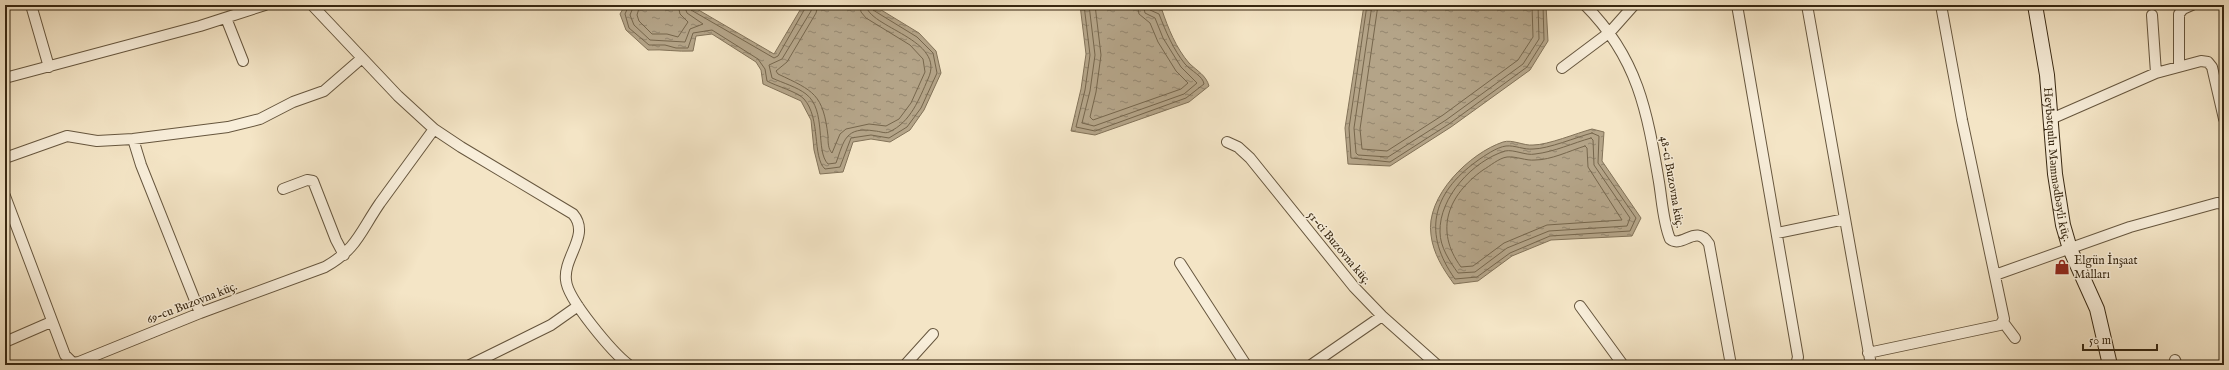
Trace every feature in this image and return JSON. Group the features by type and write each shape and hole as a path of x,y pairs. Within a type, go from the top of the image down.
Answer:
{"street":[{"path":"31,5 48,67"},
{"path":"5,78 226,18 265,5"},
{"path":"312,5 362,58 434,129 474,155 559,204 576,218 579,223 579,234 568,263 565,279 570,294 615,352 629,365"},
{"name":"48-ci Buzovna küç.","path":"1585,5 1610,32 1626,61 1642,99 1670,239 1678,241 1692,236 1700,236 1705,237 1709,244 1731,365"},
{"path":"1562,68 1610,32 1634,5"},
{"path":"1737,5 1798,357 1796,365"},
{"path":"1807,5 1871,365"},
{"path":"1941,5 1963,127 1995,275 2003,322 2015,338"},
{"name":"Heybətqulu Məmmədbəyli küç.","path":"2035,5 2047,75 2057,191 2070,249 2097,310 2110,365"},
{"path":"2179,66 2179,14 2192,5"},
{"path":"2152,15 2156,73"},
{"path":"226,18 243,61"},
{"path":"5,158 67,136 97,141 133,139 228,127 260,119 293,102 324,91 362,58"},
{"path":"2051,119 2156,73 2201,61 2208,62 2212,66 2224,119"},
{"name":"69-cu Buzovna küç.","path":"5,196 51,322 65,355 73,363 200,313 325,267 344,255 352,248 379,205 434,129"},
{"path":"133,139 141,165 200,313"},
{"name":"51-ci Buzovna küç.","path":"1227,142 1238,147 1250,158 1332,262 1382,316 1438,365"},
{"path":"283,189 307,180 313,181 336,240 344,255"},
{"path":"1995,275 2158,218 2218,203 2224,204"},
{"path":"1777,233 1845,219"},
{"path":"1180,263 1246,365"},
{"path":"470,365 551,324 578,306"},
{"path":"1580,306 1623,365"},
{"path":"1311,365 1382,316"},
{"path":"5,342 51,322"},
{"path":"1868,353 2000,324 2003,322"},
{"path":"905,365 934,334"}],"water":[{"path":"625,5 690,5 774,54 803,5 873,5 919,33 936,51 941,73 924,110 910,130 890,142 871,139 853,142 843,172 820,174 814,150 811,120 801,101 763,84 761,70 756,62 712,34 696,36 693,51 648,50 626,30 620,14"},
{"path":"1080,5 1146,5 1162,10 1180,51 1189,63 1208,82 1209,86 1189,102 1095,135 1071,131 1081,89 1086,54"},
{"path":"1364,5 1546,5 1548,41 1530,70 1451,127 1390,166 1348,164 1345,128"},
{"path":"1592,129 1604,132 1602,161 1641,218 1632,236 1551,240 1512,256 1478,281 1454,284 1439,261 1431,235 1431,220 1435,206 1442,191 1452,178 1477,156 1503,142 1510,141 1529,145 1539,144"}],"place":[{"name":"Elgün İnşaat Malları","path":"2062,267"}]}
